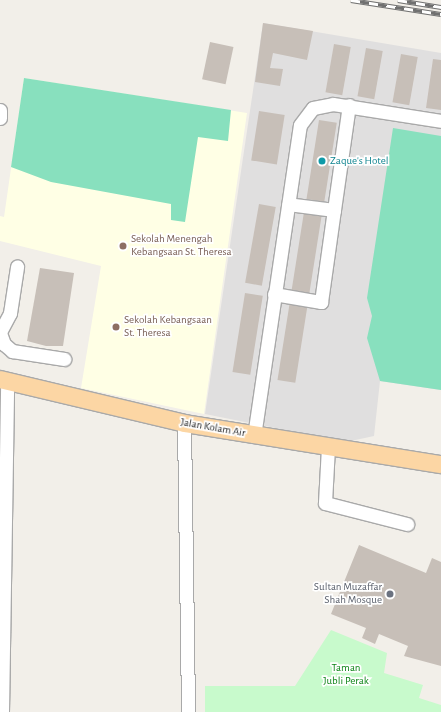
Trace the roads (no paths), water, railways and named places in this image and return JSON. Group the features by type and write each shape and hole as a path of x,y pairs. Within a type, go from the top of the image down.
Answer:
{"main road":[{"name":"Jalan Kolam Air","path":"4,380 184,423 254,436 437,465"}],"street":[{"path":"274,294 321,302 349,105"},
{"path":"254,436 300,125 312,108 349,105 441,121"},
{"path":"0,110 0,118"},
{"path":"288,204 334,210"},
{"path":"17,267 10,313 1,340 12,351 64,359"},
{"path":"2,712 4,380"},
{"path":"184,423 188,712"},
{"path":"328,447 325,503 407,524"}],"railway":[{"path":"351,0 441,14"},
{"path":"398,0 441,7"}],"place":[{"name":"Zaque's Hotel","path":"322,161"},
{"name":"Sekolah Menengah Kebangsaan St. Theresa","path":"123,246"},
{"name":"Sekolah Kebangsaan St. Theresa","path":"116,327"},
{"name":"Sultan Muzaffar Shah Mosque","path":"390,594"}],"park label":[{"name":"Taman Jubli Perak","path":"346,675"}]}
